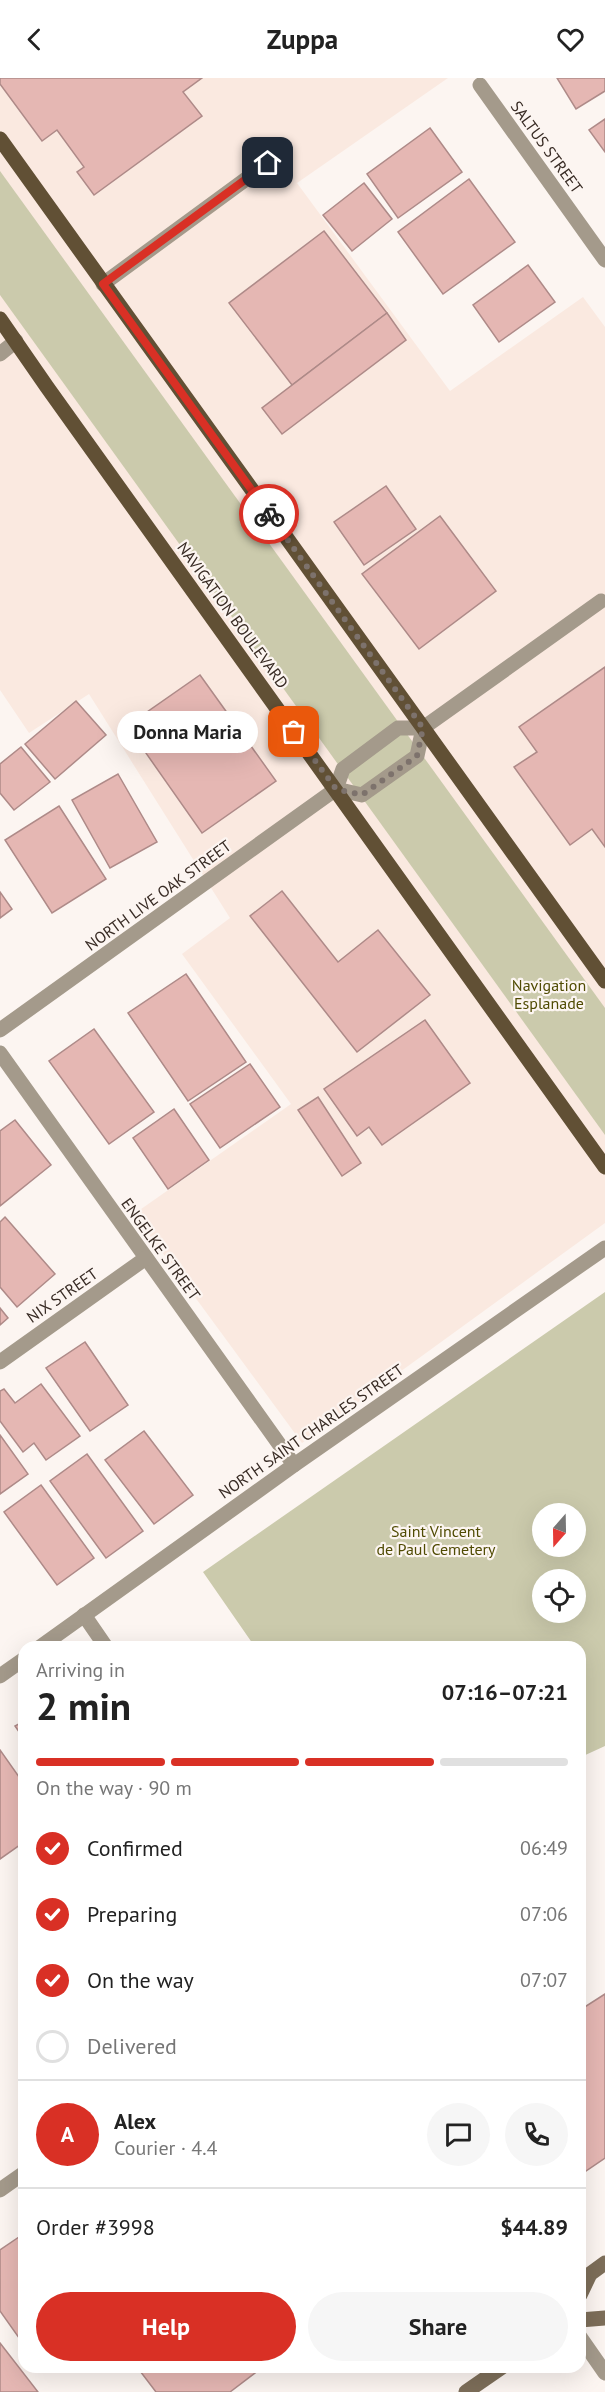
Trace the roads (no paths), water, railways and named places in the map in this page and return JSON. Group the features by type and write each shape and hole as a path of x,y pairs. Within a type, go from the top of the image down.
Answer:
{"main road":[{"path":"0,139 605,981"},
{"name":"NAVIGATION BOULEVARD","path":"0,318 605,1167"},
{"path":"586,2282 590,2274 605,2264"},
{"path":"586,2320 605,2318"},
{"path":"466,2392 493,2373"}],"street":[{"name":"SALTUS STREET","path":"480,85 605,260"},
{"path":"103,284 268,163"},
{"path":"0,354 16,341"},
{"name":"NORTH LIVE OAK STREET","path":"0,1030 336,789 343,769 398,728 423,728 601,601"},
{"path":"336,789 362,795 417,756 423,728"},
{"name":"ENGELKE STREET","path":"0,1053 294,1465"},
{"name":"NORTH SAINT CHARLES STREET","path":"48,1641 294,1465 605,1248"},
{"name":"NIX STREET","path":"0,1362 146,1258"},
{"path":"84,1615 102,1641"},
{"path":"0,1676 18,1663"},
{"path":"0,2190 18,2177"},
{"path":"586,2346 605,2373"}],"place":[{"name":"Donna Maria","path":"294,732"}],"park label":[{"name":"Navigation Esplanade","path":"549,994"},
{"name":"Saint Vincent de Paul Cemetery","path":"436,1540"}]}
